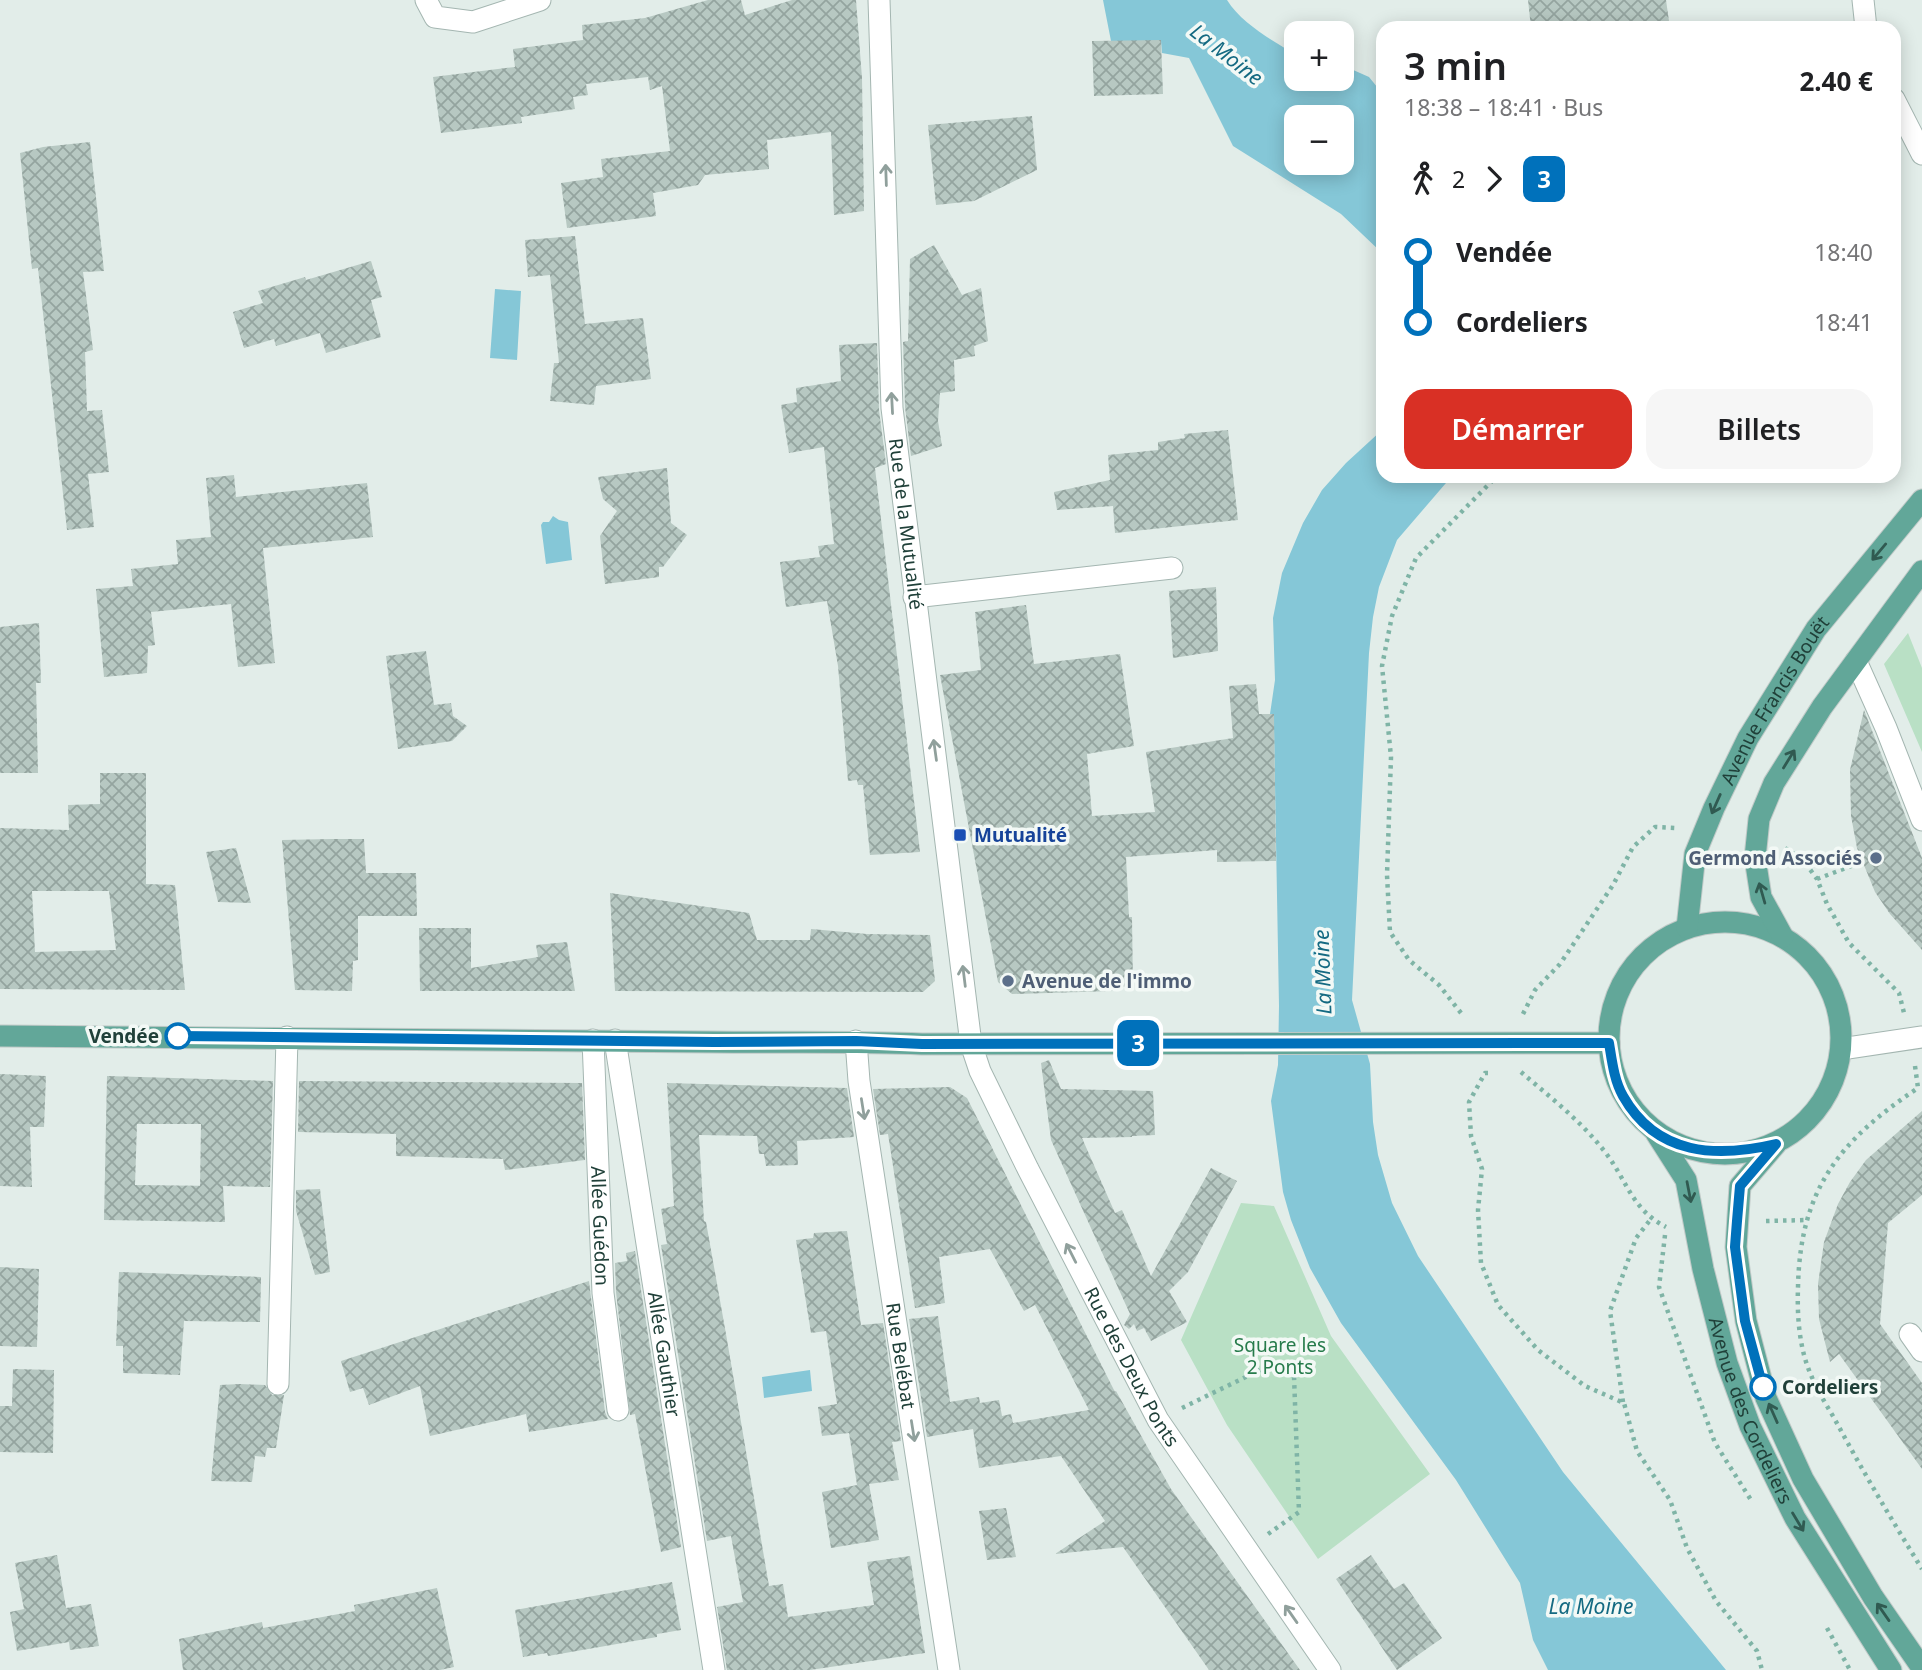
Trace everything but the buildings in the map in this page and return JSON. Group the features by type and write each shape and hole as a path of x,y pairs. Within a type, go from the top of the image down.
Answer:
{"main road":[{"name":"Avenue Francis Bouët","path":"1687,928 1695,854 1748,738 1816,628 1922,500"},
{"name":"Avenue Francis Bouët","path":"1783,937 1761,897 1755,859 1759,820 1774,783 1822,707 1922,571"},
{"path":"1720,923 1755,928 1783,937 1809,954 1829,984 1840,1015 1841,1049 1835,1076 1821,1105 1802,1128 1776,1144 1742,1152 1716,1153 1689,1148 1656,1133 1623,1095 1609,1043 1616,997 1627,976 1644,954 1663,939 1687,928 1720,923"},
{"path":"0,1036 971,1044 1609,1043"},
{"name":"Avenue des Cordeliers","path":"1656,1133 1686,1180 1703,1269 1727,1363 1750,1426 1795,1518 1891,1670"},
{"name":"Avenue des Cordeliers","path":"1776,1144 1740,1186 1735,1247 1745,1321 1766,1398 1803,1479 1873,1597 1922,1668"}],"street":[{"path":"426,0 435,18 473,22 540,0"},
{"name":"Rue de la Mutualité","path":"879,0 892,408 971,1044"},
{"path":"1863,0 1865,21"},
{"path":"1901,113 1922,154"},
{"path":"915,597 1172,568"},
{"path":"1856,661 1922,820"},
{"path":"278,1384 287,1037"},
{"path":"1841,1049 1916,1037"},
{"name":"Allée Guédon","path":"593,1040 603,1293 618,1410"},
{"name":"Allée Gauthier","path":"615,1040 714,1670"},
{"name":"Rue Belébat","path":"856,1041 859,1081 949,1670"},
{"name":"Rue des Deux Ponts","path":"971,1044 980,1071 1028,1169 1158,1420 1330,1670"}],"path":[{"path":"1473,1014 1460,1013 1439,985 1409,960 1390,932 1387,875 1391,757 1382,666 1392,616 1416,558 1490,483"},
{"path":"1522,1016 1535,990 1560,964 1613,885 1633,847 1654,827 1675,828 1703,836"},
{"path":"1756,845 1779,844 1803,860 1817,879 1827,904 1849,943 1899,993 1916,1037 1919,1088 1869,1124 1826,1174 1807,1220 1798,1266 1797,1314 1810,1375 1878,1497 1922,1569"},
{"path":"1817,879 1862,862"},
{"path":"1525,1043 1519,1070 1566,1111 1605,1152 1632,1198 1651,1219 1666,1227"},
{"path":"1496,1072 1485,1073 1469,1102 1471,1136 1482,1168 1478,1210 1481,1263 1498,1305 1538,1350 1585,1386 1623,1403"},
{"path":"1651,1219 1636,1238 1610,1311 1623,1403 1637,1451 1670,1500 1687,1548 1716,1601 1756,1651 1762,1670"},
{"path":"1737,1221 1807,1220"},
{"path":"1158,1420 1260,1370"},
{"path":"1246,1549 1299,1512 1294,1376"}],"green space":[{"path":"1908,633 1922,668 1922,752 1884,664"},
{"name":"Square les 2 Ponts","path":"1241,1203 1274,1206 1331,1336 1430,1474 1318,1559 1227,1425 1181,1340"}],"water":[{"name":"La Moine","path":"1103,0 1227,0 1249,24 1284,47 1284,91 1354,91 1354,70 1369,77 1376,86 1376,247 1341,214 1233,146 1189,58 1162,53 1161,41 1111,41"},
{"path":"495,289 521,291 517,360 490,358"},
{"name":"La Moine","path":"1376,436 1376,483 1446,483 1397,540 1379,587 1369,653 1352,1000 1370,1064 1378,1155 1392,1203 1418,1256 1563,1472 1726,1670 1548,1670 1533,1640 1520,1583 1456,1480 1341,1323 1310,1268 1291,1220 1283,1192 1271,1101 1278,1065 1279,1006 1274,714 1270,714 1275,680 1273,618 1282,573 1303,523 1322,490"},
{"path":"553,516 568,522 572,560 546,564 541,525 543,522 549,522"},
{"path":"810,1370 812,1391 764,1398 762,1377"}],"bus line":[{"name":"3","path":"178,1036 856,1041 922,1044 1609,1043 1623,1095 1656,1133 1689,1148 1716,1153 1742,1152 1776,1144 1740,1186 1735,1247 1745,1321 1763,1387"}],"place":[{"name":"Mutualité","path":"960,835"},
{"name":"Germond Associés","path":"1876,858"},
{"name":"Avenue de l'immo","path":"1008,981"},
{"name":"Vendée","path":"178,1036"},
{"name":"Cordeliers","path":"1763,1387"}]}
